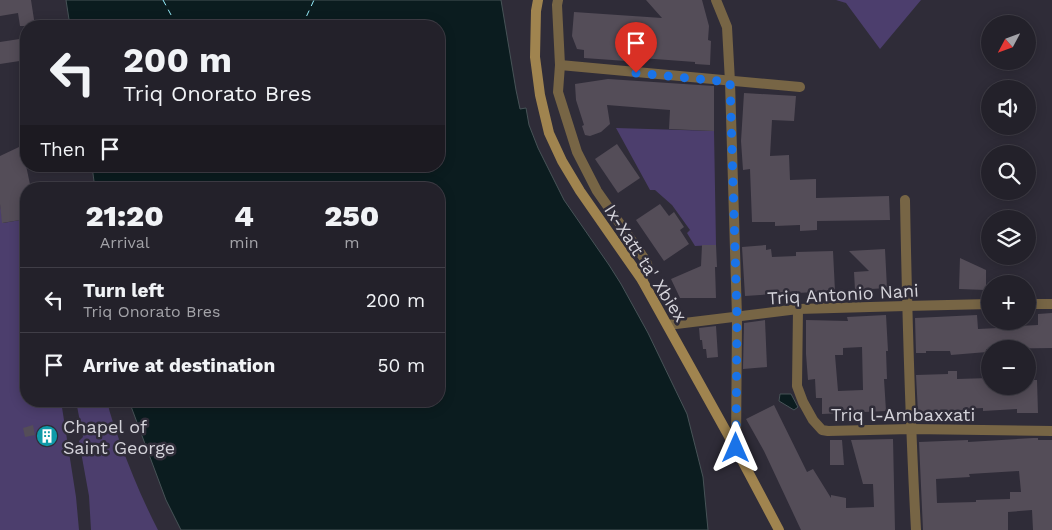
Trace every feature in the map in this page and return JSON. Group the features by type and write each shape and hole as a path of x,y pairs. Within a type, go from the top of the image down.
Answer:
{"main road":[{"name":"Ix-Xatt ta' Xbiex","path":"538,0 535,57 540,95 549,133 562,161 580,191 642,280 736,448 779,530"}],"street":[{"path":"558,0 560,65 558,92 577,152 597,191 646,261 648,267 642,280"},
{"path":"716,0 727,27 730,82 737,317 736,448"},
{"path":"560,65 800,87"},
{"path":"905,200 910,429 916,530"},
{"name":"Triq Antonio Nani","path":"668,325 798,310 981,304"},
{"path":"1036,304 1052,304"},
{"name":"Triq l-Ambaxxati","path":"798,310 797,386 803,402 822,430 1052,431"}],"shaded area":[{"path":"66,0 501,0 520,109 526,108 529,125 538,148 564,200 621,284 648,333 687,414 703,477 708,530 181,530 166,500 131,407 445,407 445,182 94,182 93,172 445,172 445,20 69,20"},
{"path":"836,0 921,0 880,49 846,3"},
{"path":"616,128 714,131 716,245 695,246 687,233 690,230 672,205 655,190 650,190"},
{"path":"0,204 3,223 20,220 20,407 62,407 76,497 79,530 0,530"},
{"path":"780,394 791,394 798,407 794,410 779,401"},
{"path":"77,407 109,407 128,464 158,530 91,530 89,496 79,441 83,437"}],"building":[{"path":"0,0 31,0 34,20 20,20 20,26 18,13 0,16"},
{"path":"646,0 702,0 709,26 708,40 711,41 710,65 641,58 640,62 584,58 584,50 577,49 572,36 574,12 662,18"},
{"path":"20,39 20,61 0,64 0,42"},
{"path":"608,79 714,86 714,131 669,129 670,110 607,105 610,124 601,132 590,136 585,135 582,126 584,125 576,100 575,84"},
{"path":"744,93 796,96 794,121 772,120 770,156 789,155 790,180 816,179 816,198 889,196 890,220 817,221 817,230 800,231 800,225 775,226 775,222 752,222 750,169 743,170 741,141"},
{"path":"617,144 640,178 618,193 595,159"},
{"path":"19,147 20,172 27,172 30,182 20,182 20,220 2,223 0,156"},
{"path":"660,204 669,216 674,212 684,227 680,230 689,244 664,261 636,220"},
{"path":"702,245 716,245 716,298 680,298 671,279 701,266"},
{"path":"766,245 766,250 771,249 772,257 796,256 796,252 833,251 835,291 797,293 797,291 745,296 742,247"},
{"path":"885,249 887,288 855,290 854,272 869,271 849,251"},
{"path":"960,258 986,270 986,275 981,275 981,290 959,289"},
{"path":"1052,313 1052,348 1036,348 1036,340 981,340 981,352 951,355 950,351 916,353 915,318 977,315 978,329 981,330 1036,330 1038,314"},
{"path":"886,315 888,351 886,351 887,379 884,379 886,411 822,414 822,398 816,398 815,379 808,380 806,320 848,321 847,317","holes":["862,347 863,390 838,391 835,355 843,355 843,348"]},
{"path":"765,320 767,367 743,369 744,323"},
{"path":"716,326 718,357 707,358 706,349 703,349 702,340 700,340 699,328"},
{"path":"948,371 957,371 957,379 981,378 981,395 1036,395 1037,380 1038,413 1017,413 1017,409 983,411 983,408 963,409 963,413 949,414 949,411 918,413 916,375 948,374"},
{"path":"774,405 807,472 813,469 831,498 831,495 846,498 846,508 874,507 873,484 863,484 851,440 893,439 895,530 801,530 764,451 746,419"},
{"path":"33,425 35,435 25,437 23,428"},
{"path":"1033,438 1052,440 1052,530 1033,530 1032,510 1008,512 1008,530 923,530 919,442 968,440 968,442","holes":["1019,471 1021,492 1010,492 1010,499 937,503 936,479 970,477 969,474"]},
{"path":"830,440 842,440 844,465 830,465"}],"ferry route":[{"path":"163,0 174,20"},
{"path":"305,20 314,0"}],"place":[{"name":"Chapel of Saint George","path":"47,436"}],"route":[{"path":"636,73 730,82 737,317 736,448"}]}
